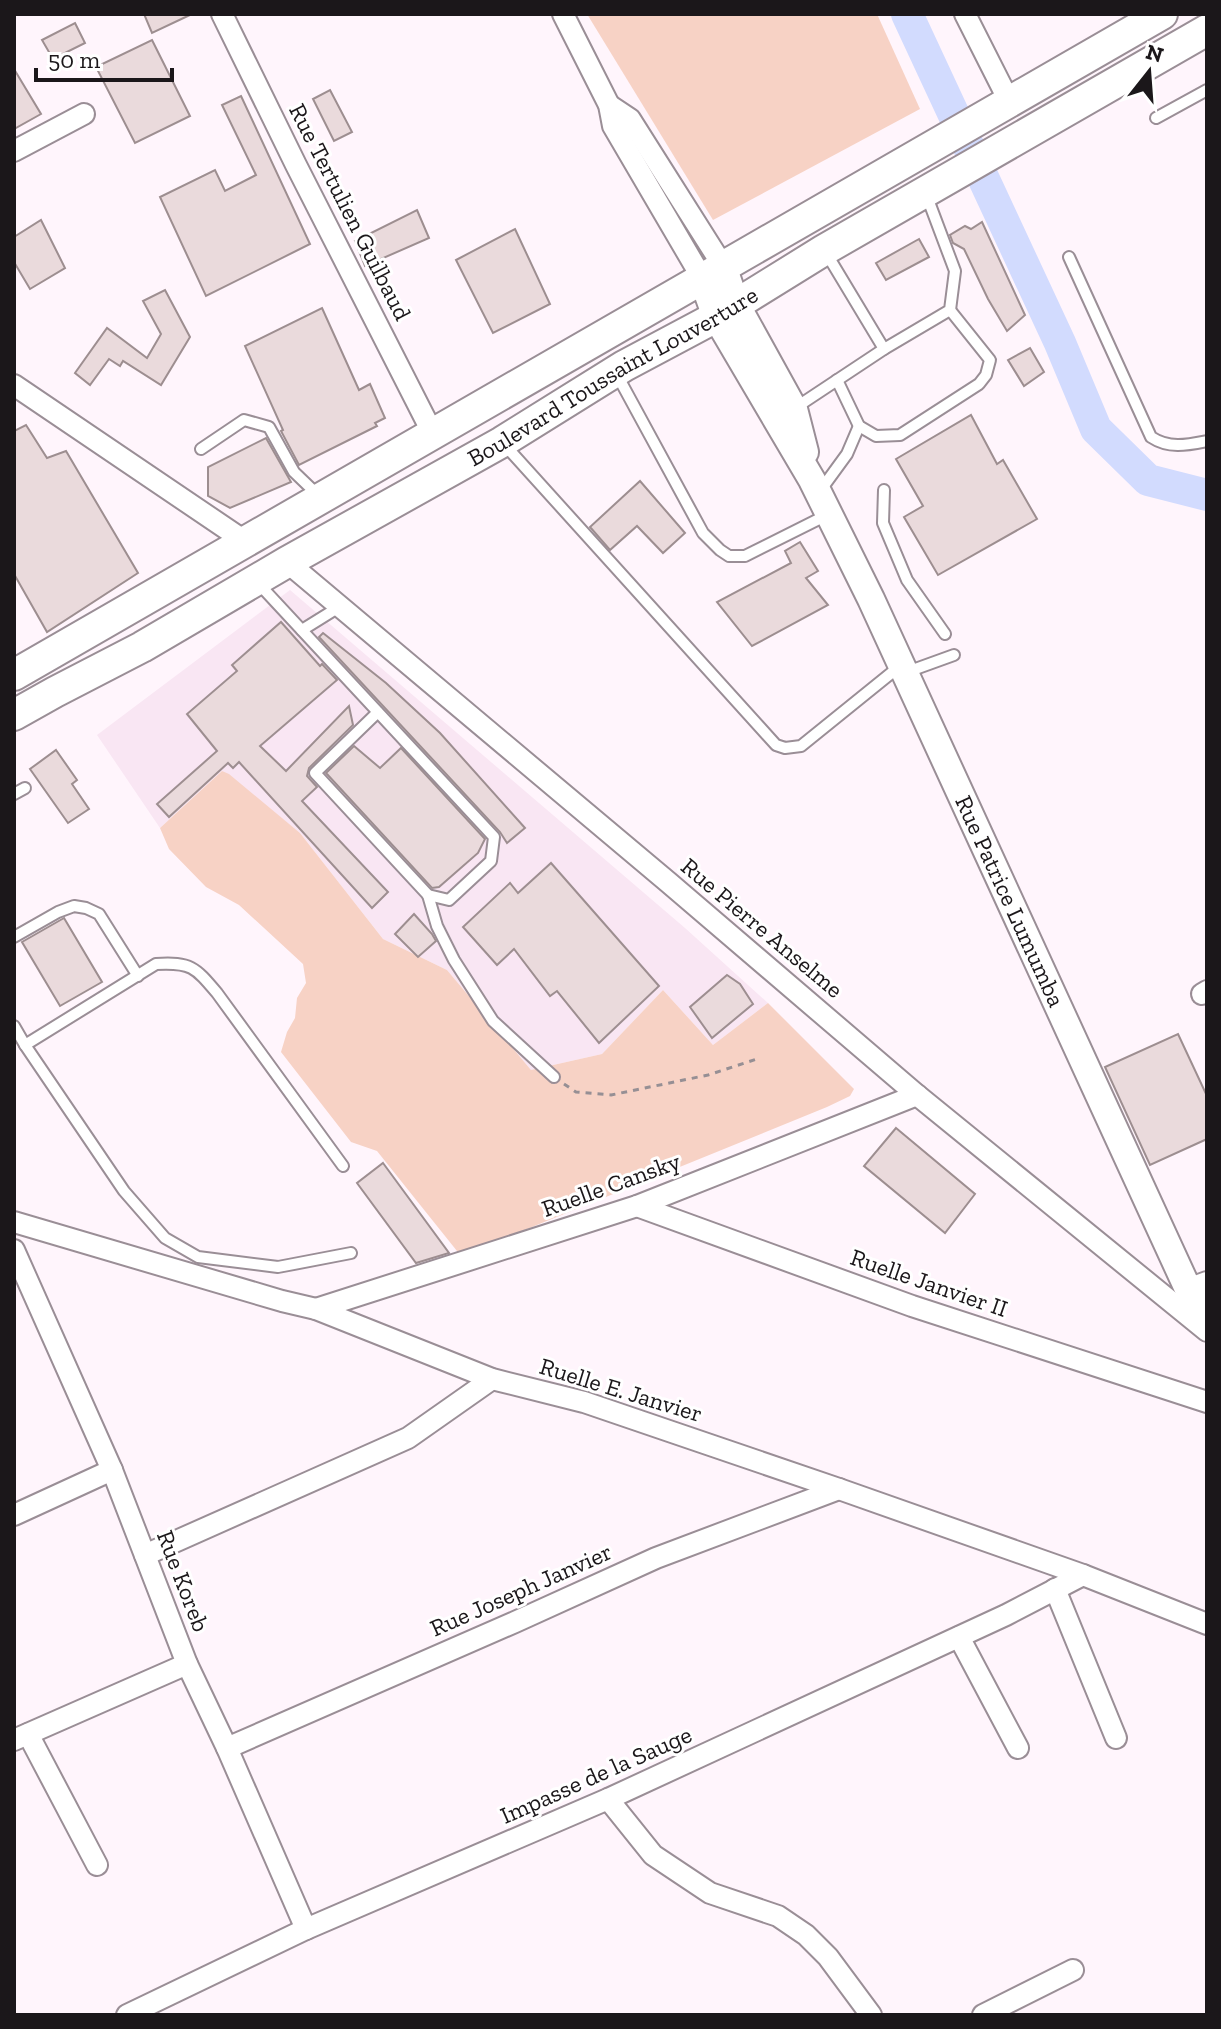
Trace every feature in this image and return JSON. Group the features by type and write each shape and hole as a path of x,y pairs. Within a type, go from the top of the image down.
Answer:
{"main road":[{"name":"Boulevard Toussaint Louverture","path":"14,675 1162,14"},
{"name":"Boulevard Toussaint Louverture","path":"14,715 142,647 502,442 615,371 726,310 824,250 1207,30"}],"street":[{"name":"Rue Tertulien Guilbaud","path":"222,14 433,434"},
{"path":"563,14 609,105 630,119 712,272 726,310"},
{"path":"965,14 1004,105"},
{"path":"14,151 84,114"},
{"name":"Rue Patrice Lumumba","path":"726,310 794,409 820,495"},
{"name":"Rue Patrice Lumumba","path":"726,310 871,599 1197,1285 1206,1320"},
{"path":"14,385 246,542"},
{"name":"Rue Pierre Anselme","path":"287,562 917,1095 1206,1320"},
{"name":"Ruelle Cansky","path":"316,1309 637,1206 917,1095"},
{"name":"Ruelle Janvier II","path":"637,1206 912,1306 1207,1402"},
{"name":"Ruelle E. Janvier","path":"14,1222 316,1309 492,1379 584,1402 839,1489 1083,1575 1207,1624"},
{"name":"Rue Koreb","path":"14,1250 112,1470 187,1664 306,1929"},
{"path":"145,1555 408,1438 492,1379"},
{"path":"14,1515 112,1470"},
{"name":"Rue Joseph Janvier","path":"227,1748 656,1558 839,1489"},
{"name":"Impasse de la Sauge","path":"127,2015 306,1929 608,1799 959,1637 1083,1575"},
{"path":"1055,1589 1116,1738"},
{"path":"959,1637 1018,1748"},
{"path":"97,1865 21,1737 187,1664"},
{"path":"608,1799 653,1855 710,1893 778,1916 806,1935 828,1957 871,2015"},
{"path":"983,2015 1073,1970"}],"lane":[{"path":"1156,118 1207,90"},
{"path":"837,380 859,426 876,436 900,435 979,384 986,375 990,360 950,310 955,271 925,192"},
{"path":"824,250 884,349"},
{"path":"1069,257 1151,437 1177,446 1207,441"},
{"path":"794,409 884,349 950,310"},
{"path":"615,371 703,533 729,556 745,556 820,495 847,454 859,426"},
{"path":"201,449 244,420 269,427 294,472 322,498"},
{"path":"502,442 776,745 785,748 801,746 903,669 954,655"},
{"path":"884,490 883,523 907,580 945,634"},
{"path":"256,580 494,837 491,861 449,900 428,895"},
{"path":"302,630 339,607"},
{"path":"378,712 315,773 428,895 437,926 454,960 493,1021 554,1077"},
{"path":"14,794 25,788"},
{"path":"14,937 58,912 74,906 86,908 99,914 138,976"},
{"path":"25,1045 156,964 179,963 198,971 217,993 343,1166"},
{"path":"14,1026 124,1191 165,1238 198,1257 278,1267 351,1253"}],"path":[{"path":"554,1077 576,1092 611,1095 708,1075 757,1059"}],"shaded area":[{"path":"587,14 877,14 920,109 713,220"},
{"path":"290,590 685,928 768,1003 713,1045 663,990 602,1054 531,1070 447,970 383,939 300,833 222,771 160,828 97,735"},
{"path":"222,771 300,833 383,939 447,970 531,1070 602,1054 663,990 713,1045 768,1003 854,1089 850,1096 827,1107 461,1256 377,1151 351,1142 281,1052 295,1018 297,998 306,983 303,964 239,905 206,887 169,849 160,828"}],"building":[{"path":"144,14 192,14 152,33"},
{"path":"75,23 85,43 53,59 42,40"},
{"path":"152,40 190,116 135,143 96,67"},
{"path":"14,69 41,114 14,129"},
{"path":"330,90 352,132 334,141 313,99"},
{"path":"241,96 310,244 206,296 160,197 215,170 225,191 256,175 222,105"},
{"path":"417,210 429,238 365,266 355,241"},
{"path":"41,220 65,268 30,289 14,262 14,237"},
{"path":"982,222 1025,315 1007,331 964,249 953,243 950,235 965,226 971,229"},
{"path":"515,229 550,304 493,333 456,260"},
{"path":"919,239 929,257 886,280 876,263"},
{"path":"165,290 190,337 161,385 123,361 120,366 109,359 90,385 75,373 107,328 147,358 161,334 143,301"},
{"path":"322,308 359,390 370,384 385,418 375,423 377,426 299,465 245,346"},
{"path":"1030,348 1044,372 1024,386 1008,360"},
{"path":"971,415 997,464 1003,460 1037,519 938,575 904,517 923,506 896,459"},
{"path":"26,425 47,458 66,451 138,573 47,632 14,574 14,431"},
{"path":"266,438 291,482 230,508 208,496 208,467"},
{"path":"640,481 685,533 663,553 637,526 610,550 590,527"},
{"path":"800,542 818,571 806,578 828,605 752,646 717,602 791,563 785,551"},
{"path":"281,622 320,666 322,664 337,680 260,746 286,771 349,706 353,725 309,768 307,776 317,787 302,801 388,892 372,908 239,762 233,768 228,763 169,817 157,804 217,751 187,714 237,671 232,665"},
{"path":"323,633 386,683 440,733 525,828 507,843 319,637"},
{"path":"354,746 380,768 401,748 485,839 478,853 439,887 432,888 326,773"},
{"path":"56,750 77,780 72,784 89,809 68,823 30,769"},
{"path":"551,863 659,986 599,1043 557,991 550,996 514,949 497,965 463,927 510,883 518,893"},
{"path":"414,914 436,941 418,957 395,934"},
{"path":"64,918 102,982 60,1006 22,942"},
{"path":"727,975 740,984 753,1004 712,1038 690,1007"},
{"path":"1178,1034 1207,1096 1207,1139 1150,1165 1105,1067"},
{"path":"896,1128 975,1194 945,1233 864,1166"},
{"path":"383,1163 449,1253 416,1263 357,1183"}],"waterway":[{"path":"907,14 1060,343 1096,429 1148,480 1207,495"}]}
